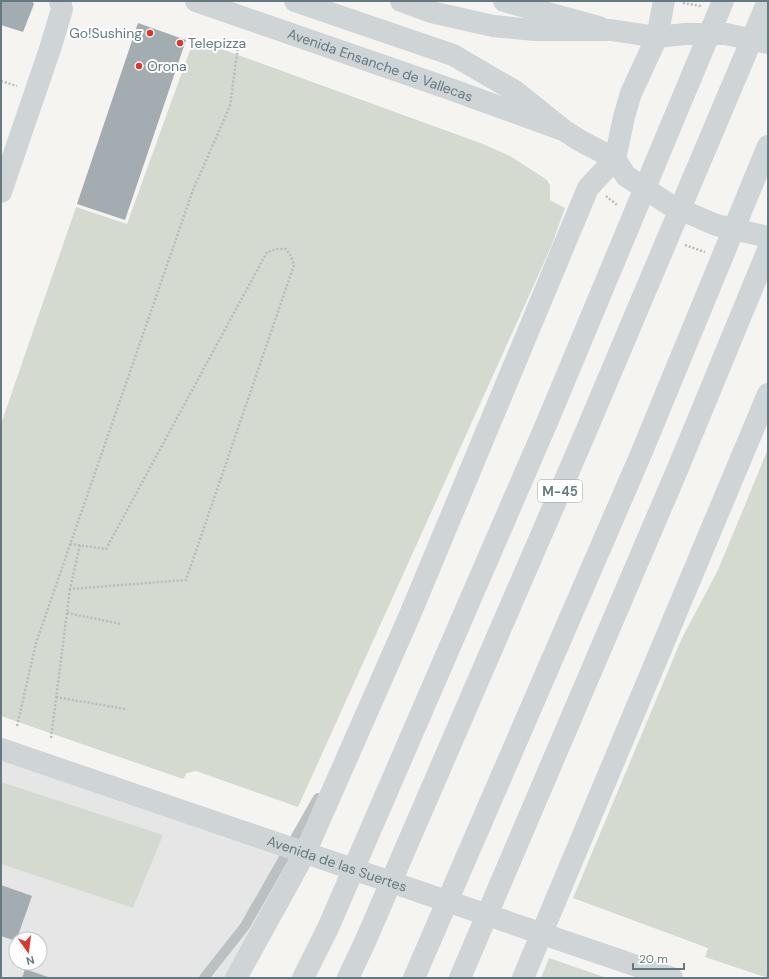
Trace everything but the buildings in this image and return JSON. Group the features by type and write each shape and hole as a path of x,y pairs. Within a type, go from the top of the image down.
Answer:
{"main road":[{"name":"Avenida Ensanche de Vallecas","path":"196,1 450,89 565,131"},
{"name":"Avenida Ensanche de Vallecas","path":"295,1 453,55 515,91 565,131 579,140 615,159 626,176 670,205 716,225 768,237"},
{"path":"401,1 431,12 492,26 535,30 611,30"},
{"path":"504,1 611,30 657,37 685,34 726,34 768,43"},
{"path":"236,978 305,853 409,617 588,188 615,159 631,93 657,37 664,1"},
{"path":"303,978 328,928 545,427 723,1"},
{"name":"M-45","path":"348,978 366,942 584,436 768,1"},
{"path":"1,192 64,4"},
{"path":"414,978 641,454 768,146"},
{"path":"460,978 678,468 768,250"},
{"path":"523,978 768,394"},
{"name":"Avenida de las Suertes","path":"1,749 672,978"}],"lane":[{"path":"204,978 245,926 314,807 409,617"}],"path":[{"path":"16,726 36,643 70,544 193,190 230,106 239,39"},
{"path":"70,544 106,549 267,252 276,249 286,249 291,256 294,265 186,580 70,589"},
{"path":"51,738 70,589 80,546"},
{"path":"67,613 121,624"},
{"path":"56,697 124,709"}],"shaded area":[{"path":"194,39 483,144 510,156 547,180 550,185 550,200 565,208 551,247 298,807 196,771 187,773 183,779 1,716 1,424 76,207 127,224"},
{"path":"768,449 768,978 705,957 708,948 573,898 682,638 718,570"},
{"path":"1,749 305,853 236,978 1,978"},
{"path":"1,782 163,835 133,908 1,864"},
{"path":"549,958 607,978 541,978"}],"place":[{"name":"Go!Sushing","path":"150,33"},
{"name":"Telepizza","path":"180,43"},
{"name":"Orona","path":"139,66"}]}
